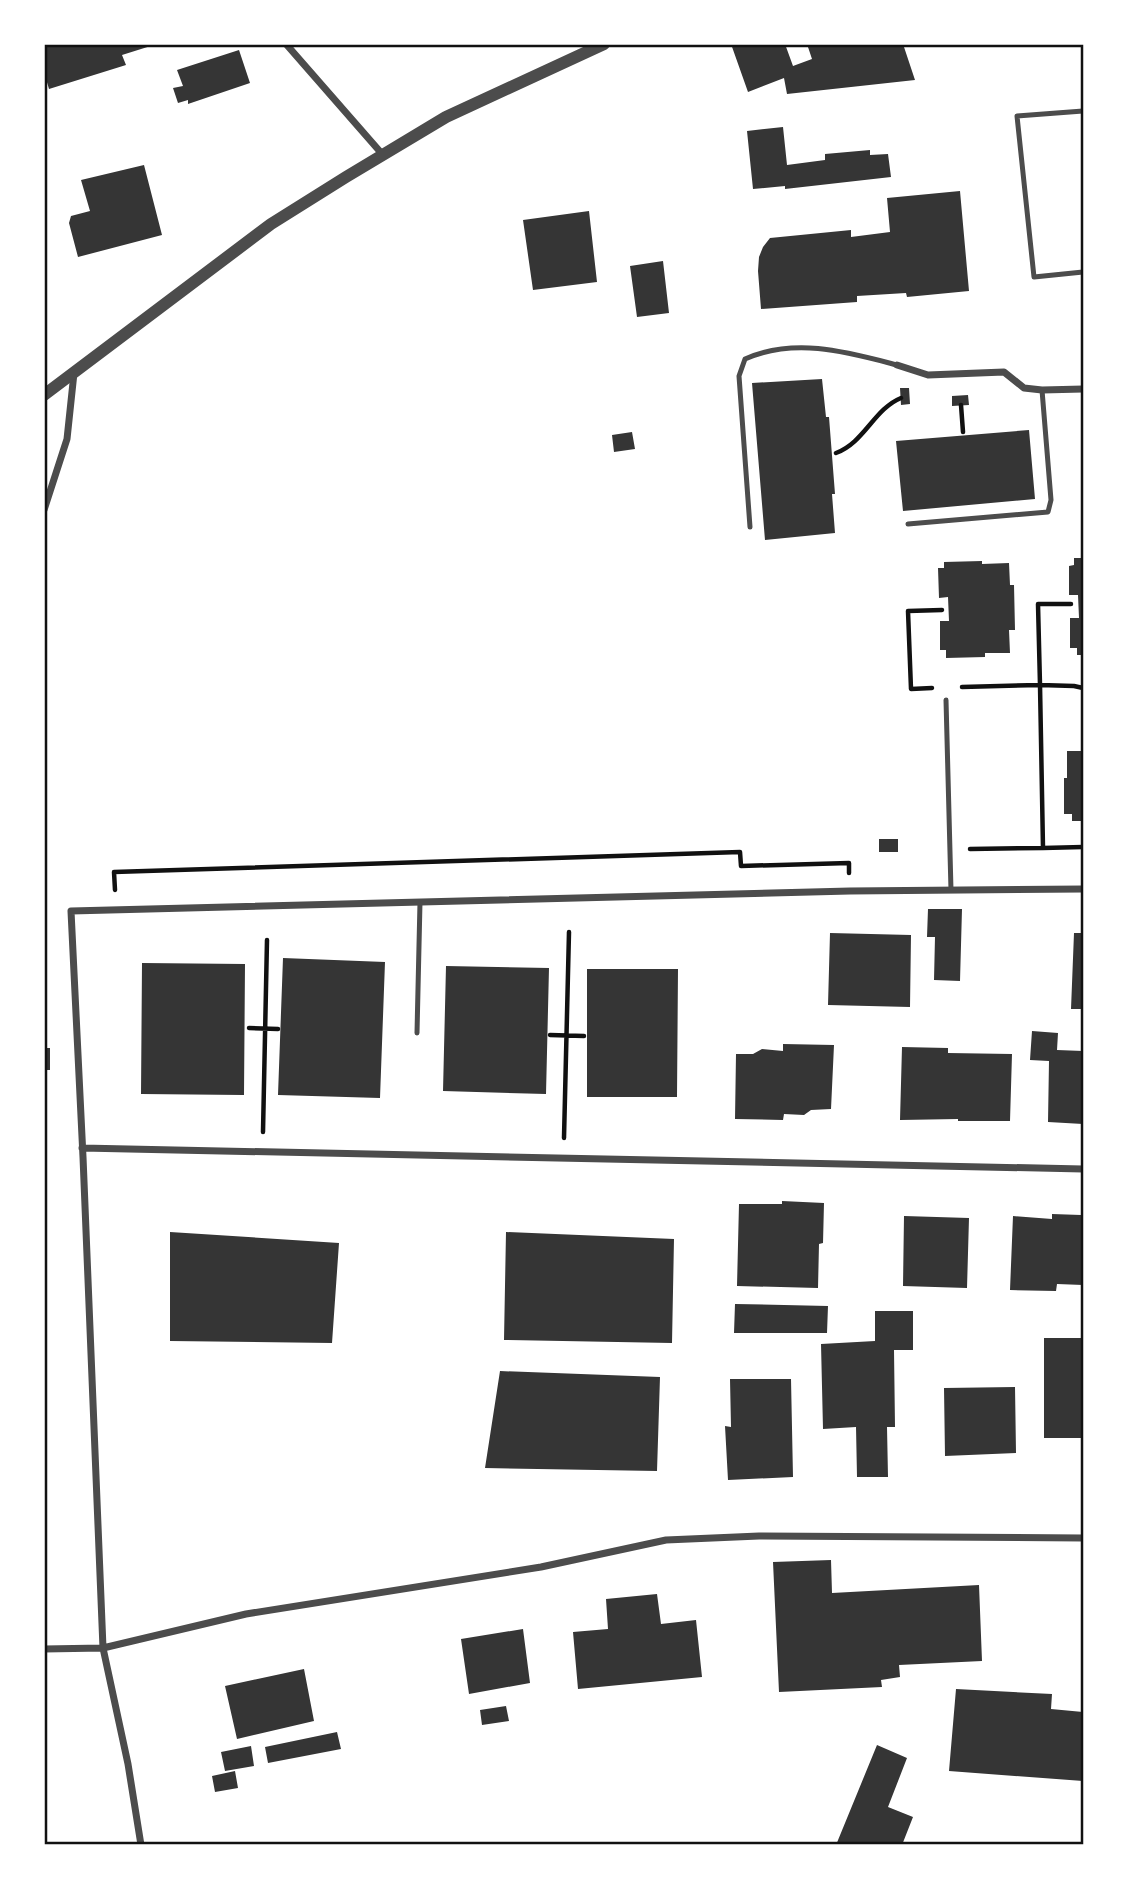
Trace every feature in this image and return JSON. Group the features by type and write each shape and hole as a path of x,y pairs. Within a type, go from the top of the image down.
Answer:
{"street":[{"path":"286,44 383,155"},
{"path":"44,395 271,224 446,117 604,44"},
{"path":"897,365 928,375 1004,372 1024,388 1083,389"},
{"path":"44,510 67,439 74,373"},
{"path":"141,1845 128,1764 103,1648 71,911 850,891 1083,889"},
{"path":"82,1148 1083,1169"},
{"path":"44,1649 103,1648 246,1614 541,1567 666,1540 759,1536 1083,1538"}],"lane":[{"path":"1083,111 1017,116 1034,277 1083,272"},
{"path":"750,527 739,376 745,359 779,349 824,348 897,365"},
{"path":"908,524 1048,512 1051,500 1042,390"},
{"path":"946,700 951,890"},
{"path":"417,1033 420,902"}],"path":[{"path":"836,453 853,442 891,402 901,398"},
{"path":"961,405 963,432"},
{"path":"1043,848 1038,604 1071,604"},
{"path":"937,688 911,689 908,611 942,610"},
{"path":"950,688 1041,685 1083,688"},
{"path":"950,850 1083,847"},
{"path":"115,910 114,872 740,852 741,866 849,863 850,891"},
{"path":"563,1158 569,932"},
{"path":"262,1152 267,940"},
{"path":"249,1028 278,1028"},
{"path":"550,1035 584,1036"}],"building":[{"path":"44,44 157,44 122,55 126,65 49,89 44,72"},
{"path":"731,44 785,44 793,66 812,59 807,44 903,44 915,80 787,94 784,78 748,92"},
{"path":"239,50 250,83 188,104 188,100 178,103 173,88 183,86 177,70"},
{"path":"783,127 787,165 825,160 825,154 870,150 870,155 888,154 891,177 785,189 785,186 753,189 747,131"},
{"path":"144,165 162,235 78,257 69,223 71,216 90,211 81,180"},
{"path":"960,191 969,291 907,297 906,293 857,296 857,302 761,309 759,257 770,238 851,230 851,237 890,232 887,198"},
{"path":"589,211 597,282 533,290 523,220"},
{"path":"663,261 669,313 637,317 630,266"},
{"path":"822,379 826,417 829,417 835,533 765,540 752,383"},
{"path":"900,388 909,388 910,404 901,405"},
{"path":"968,395 969,405 952,406 952,396"},
{"path":"1029,430 1035,499 903,511 896,441"},
{"path":"632,432 635,449 614,452 612,435"},
{"path":"1074,558 1083,558 1083,655 1077,655 1077,648 1070,648 1070,618 1079,618 1078,595 1069,595 1069,566 1074,565"},
{"path":"982,561 982,564 1009,563 1010,585 1014,585 1015,630 1009,630 1010,653 946,658 946,650 940,650 940,621 949,621 948,597 939,598 938,568 944,568 944,562"},
{"path":"1067,751 1083,751 1083,821 1072,821 1072,814 1064,814"},
{"path":"879,839 898,839 898,852 879,852"},
{"path":"928,909 962,909 960,981 934,980 935,937 927,937"},
{"path":"830,933 911,935 910,1007 828,1005"},
{"path":"1074,933 1083,933 1083,1009 1071,1009"},
{"path":"283,958 385,962 380,1098 278,1095"},
{"path":"142,963 245,964 244,1095 141,1094"},
{"path":"446,966 549,968 546,1094 443,1091"},
{"path":"587,969 678,969 677,1097 587,1097"},
{"path":"1032,1031 1058,1033 1057,1050 1083,1051 1083,1124 1048,1122 1049,1061 1030,1060"},
{"path":"783,1044 834,1045 831,1109 811,1110 804,1115 784,1114 783,1120 735,1119 736,1054 753,1054 762,1049 783,1051"},
{"path":"902,1047 948,1048 948,1053 1012,1054 1010,1121 900,1120"},
{"path":"44,1048 50,1048 50,1070 44,1070"},
{"path":"782,1201 824,1203 823,1243 819,1244 818,1288 737,1286 739,1204 782,1204"},
{"path":"1052,1214 1081,1215 1083,1285 1057,1284 1056,1291 1010,1290 1013,1216 1052,1219"},
{"path":"904,1216 969,1218 967,1288 903,1286"},
{"path":"170,1232 339,1243 332,1343 170,1341"},
{"path":"506,1232 674,1239 672,1343 504,1340"},
{"path":"735,1304 828,1306 827,1333 734,1333"},
{"path":"875,1311 913,1311 913,1350 894,1350 895,1427 887,1427 888,1477 857,1477 856,1427 823,1429 821,1344 875,1341"},
{"path":"1044,1338 1083,1338 1083,1438 1044,1438"},
{"path":"500,1371 660,1377 657,1471 485,1468"},
{"path":"730,1379 791,1379 793,1477 728,1480 725,1426 731,1427"},
{"path":"1015,1387 1016,1453 945,1456 944,1388"},
{"path":"831,1560 832,1593 979,1585 982,1661 899,1665 900,1677 881,1680 882,1687 779,1692 773,1562"},
{"path":"657,1594 661,1624 696,1620 702,1677 578,1689 573,1632 608,1629 606,1599"},
{"path":"523,1629 530,1683 469,1694 461,1639"},
{"path":"304,1669 314,1721 237,1739 225,1686"},
{"path":"956,1689 1052,1694 1051,1709 1083,1712 1083,1781 949,1771"},
{"path":"506,1706 509,1721 482,1725 480,1710"},
{"path":"337,1732 341,1749 268,1763 265,1747"},
{"path":"877,1745 907,1758 888,1807 913,1817 902,1845 836,1845"},
{"path":"251,1746 254,1766 225,1771 221,1752"},
{"path":"235,1771 238,1788 215,1792 212,1776"}]}
